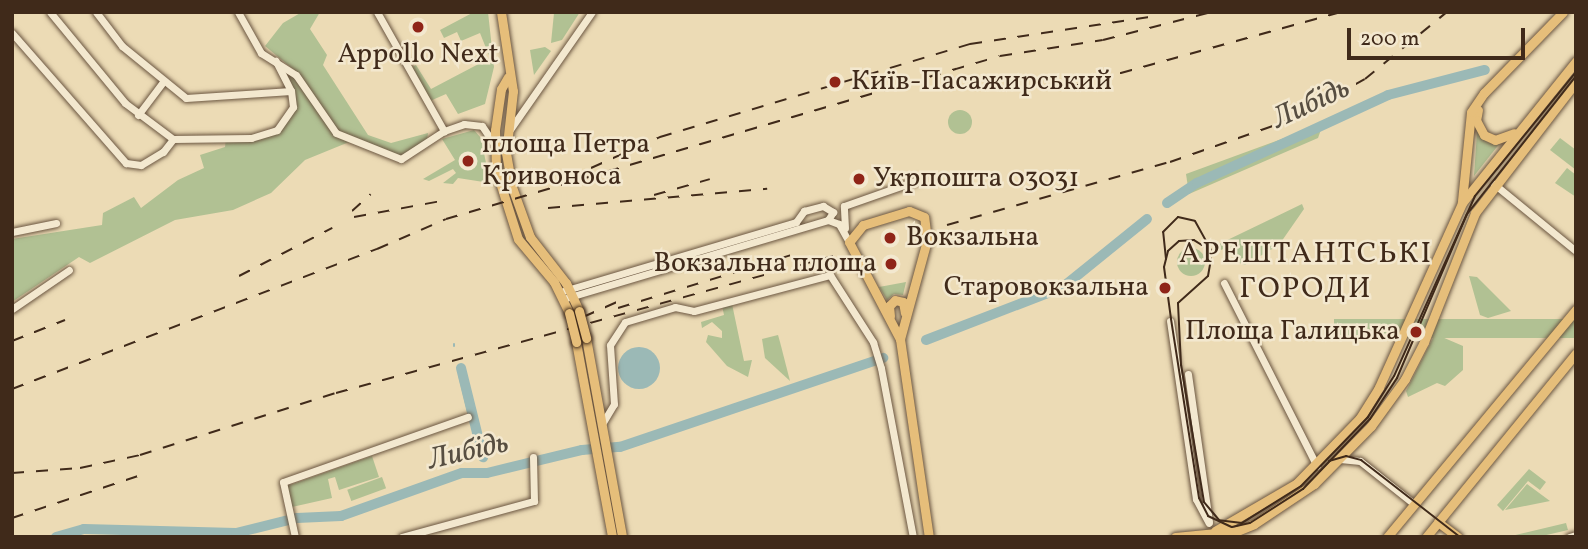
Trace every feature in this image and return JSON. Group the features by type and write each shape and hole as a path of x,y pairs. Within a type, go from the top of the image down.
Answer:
{"main road":[{"path":"501,12 508,77 513,91 506,160 530,237 566,294 574,312 603,425 600,438"},
{"path":"1462,203 1471,112 1563,12"},
{"path":"1515,132 1502,139 1489,138 1479,130 1478,110 1571,12"},
{"path":"1211,531 1269,501 1317,466 1373,397 1462,203 1515,132 1576,61"},
{"path":"508,77 501,89 494,144 501,189 518,239 566,294"},
{"path":"1175,537 1211,531 1237,531 1254,524 1300,495 1340,459 1405,379 1441,304 1465,231 1494,184 1576,82"},
{"path":"900,339 926,247 924,217 909,211 863,225 848,237 900,339 929,537"},
{"path":"891,321 890,306 895,300 902,302 905,316"},
{"path":"1387,537 1576,309"},
{"path":"581,340 604,461 622,537"},
{"path":"1426,537 1576,353"},
{"path":"604,461 612,537"},
{"path":"1438,522 1458,537"}],"street":[{"path":"50,12 96,72 138,115 173,139 251,138 277,130 293,107 290,91 276,61"},
{"path":"96,12 122,46 163,83 186,99 290,91"},
{"path":"238,12 261,53 296,75 336,133 401,159 444,131 464,124 482,126 494,144"},
{"path":"377,12 444,131"},
{"path":"509,131 592,12"},
{"path":"12,33 126,163 141,165 163,152 173,139"},
{"path":"138,115 163,83"},
{"path":"848,237 844,206 918,180"},
{"path":"1494,184 1576,251"},
{"path":"566,294 799,218 804,211 828,205 833,212 828,220"},
{"path":"799,218 808,226"},
{"path":"566,294 828,220 837,222 848,237"},
{"path":"12,232 56,223"},
{"path":"12,309 69,270"},
{"path":"603,425 614,404 610,345 620,327 675,307 694,311 830,275 877,355 913,537"},
{"path":"1224,283 1317,466"},
{"path":"1170,321 1196,499 1211,531"},
{"path":"1188,374 1211,531"},
{"path":"295,533 283,482 474,415"},
{"path":"1340,459 1360,461 1415,504"},
{"path":"402,537 534,501 534,460"},
{"path":"1569,537 1576,535"}],"green space":[{"path":"302,12 320,12 310,29 327,55 323,65 368,135 391,143 428,133 427,140 401,156 338,132 300,75 265,46 283,23"},
{"path":"474,12 488,12 494,67 485,104 458,114 446,94 430,101 410,68 416,65 431,89 490,58 480,33 461,41 457,32 444,38 440,30"},
{"path":"580,12 562,40 551,43 554,13"},
{"path":"545,47 551,51 534,75 530,50"},
{"path":"283,71 296,75 336,133 354,140 305,160 271,193 233,210 175,220 90,263 79,257 12,302 12,239 102,225 103,213 134,197 141,208 178,180 204,168 200,155 225,147 226,138 251,138 277,130 293,107"},
{"path":"960,110 969,113 972,122 969,131 960,134 951,131 948,122 951,113"},
{"path":"1323,124 1318,138 1189,194 1186,174"},
{"name":"площа Петра Кривоноса","path":"474,130 481,138 490,183 458,178 453,184 443,183 456,173 453,169 429,181 423,179 455,160 442,139"},
{"path":"1477,132 1500,143 1474,176"},
{"path":"1560,138 1576,150 1576,170 1550,150"},
{"path":"1567,168 1576,175 1576,197 1555,183"},
{"path":"1302,204 1304,209 1279,245 1245,265 1239,263 1228,247 1221,250 1217,245"},
{"path":"1191,248 1201,252 1205,262 1201,272 1191,276 1181,272 1177,262 1181,252"},
{"path":"1469,276 1477,277 1511,311 1488,318 1480,315"},
{"path":"906,282 903,295 894,294 887,300 879,287"},
{"path":"732,304 744,361 752,360 748,377 727,366 706,342 708,335 722,338 722,331 712,322 702,328 701,322 724,315 722,306"},
{"path":"1334,319 1576,319 1576,338 1334,338"},
{"path":"1435,334 1463,346 1463,370 1445,386 1437,383 1408,397 1406,391"},
{"path":"778,335 790,381 765,358 762,339"},
{"path":"465,366 475,414 468,416 458,375"},
{"path":"372,456 379,477 339,490 335,477 328,479 332,498 292,507 287,486"},
{"path":"1529,469 1546,482 1540,490 1528,481 1503,511 1497,505"},
{"path":"382,477 386,488 351,501 347,490"},
{"path":"1527,484 1550,501 1505,510"},
{"path":"1566,523 1568,530 1538,537 1507,537"}],"water":[{"path":"639,347 654,353 660,368 654,383 639,389 624,383 618,368 624,353"}],"waterway":[{"name":"Либідь","path":"1167,203 1197,183 1388,95 1485,70"},
{"name":"Либідь","path":"926,340 1063,287 1147,219"},
{"name":"Либідь","path":"56,537 84,529 236,533 297,518 341,516 462,473 487,473 582,450 620,447 883,358"},
{"path":"461,368 483,457"}],"tram line":[{"path":"1576,72 1475,196 1394,376 1368,417 1301,486 1242,523 1219,520 1204,502 1181,365 1178,303 1208,276 1211,259 1205,247 1194,240 1179,241 1168,251 1164,267 1171,319 1199,498 1208,516 1232,527 1250,523 1303,489 1370,419 1397,378 1467,214 1576,76"},
{"path":"1166,259 1163,232 1178,217 1195,221 1211,250"},
{"path":"1329,461 1346,456 1361,460 1460,537"}],"railway":[{"path":"12,389 377,249 446,219 1000,56 1103,40 1211,12"},
{"path":"1074,86 1341,12"},
{"path":"947,225 1170,162 1293,119 1365,79 1447,12"},
{"path":"591,168 660,137 970,44 1156,16"},
{"path":"654,195 710,179"},
{"path":"548,208 767,189"},
{"path":"352,211 371,194"},
{"path":"354,217 441,201"},
{"path":"239,276 332,228"},
{"path":"618,308 795,254"},
{"path":"12,473 80,468 140,455 336,393 833,256"},
{"path":"583,317 626,298"},
{"path":"12,341 65,320"},
{"path":"12,518 141,475"}],"place":[{"name":"Appollo Next","path":"418,27"},
{"name":"Київ-Пасажирський","path":"835,82"},
{"name":"площа Петра Кривоноса","path":"468,161"},
{"name":"Укрпошта 03031","path":"859,179"},
{"name":"Вокзальна","path":"890,238"},
{"name":"Вокзальна площа","path":"891,264"},
{"name":"Старовокзальна","path":"1165,288"},
{"name":"Площа Галицька","path":"1416,332"}],"district":[{"name":"АРЕШТАНТСЬКІ ГОРОДИ","path":"1306,271"}]}
